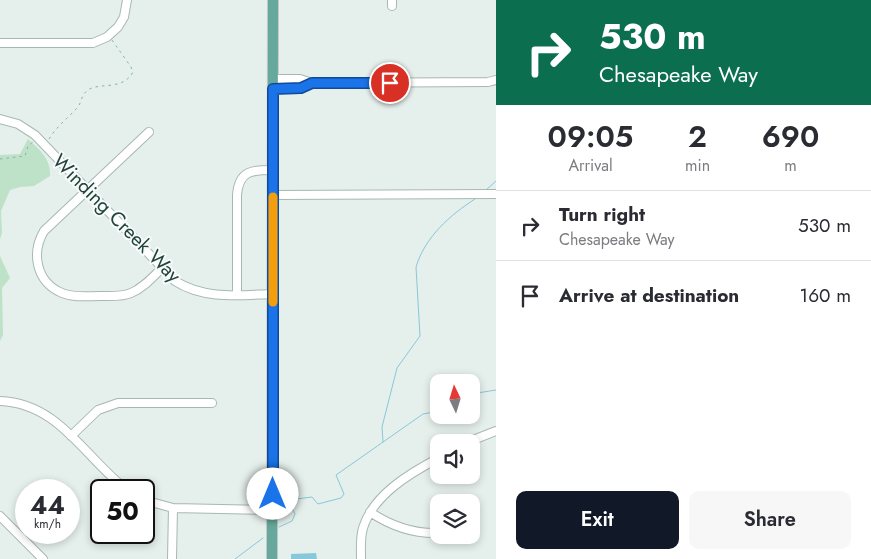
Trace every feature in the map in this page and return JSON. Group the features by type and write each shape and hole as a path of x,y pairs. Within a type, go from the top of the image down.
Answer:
{"main road":[{"path":"272,559 273,0"}],"street":[{"path":"0,43 93,43 109,35 124,17 127,0"},
{"path":"273,84 301,88 312,83 488,82 496,80"},
{"name":"Winding Creek Way","path":"0,119 27,129 44,144 161,269 176,281 195,291 237,295 273,294"},
{"path":"149,132 44,231 40,237 36,259 41,273 49,285 61,293 75,296 118,296 140,289 161,269"},
{"path":"237,295 237,195 239,181 242,176 250,172 274,170"},
{"path":"273,195 496,194"},
{"path":"0,401 35,409 54,420 116,479"},
{"path":"71,436 98,410 118,402 212,403"},
{"path":"480,437 496,431"},
{"path":"360,559 361,538 370,512 382,497 430,463"},
{"path":"155,503 173,508 273,510"},
{"path":"172,559 173,508"},
{"path":"370,512 393,526 430,532"},
{"path":"0,516 43,559"}],"path":[{"path":"0,160 25,156 28,146 33,141 41,148 59,125 78,107 85,93 90,88 116,84 131,76 133,72 131,67 109,35"}],"green space":[{"path":"28,139 47,160 50,176 34,186 10,190 1,211 2,233 0,239 0,155 20,154"},
{"path":"0,256 10,278 2,288 3,335 0,341"}],"water":[{"path":"316,553 317,559 291,559 291,554"}],"waterway":[{"path":"486,190 496,181"},
{"path":"383,442 382,427 397,368 420,336 416,267 420,256 440,228 456,212 475,199"},
{"path":"480,393 496,390"},
{"path":"279,527 292,521 295,514 291,506 296,499 312,497 318,504 341,498 344,494 336,475 423,414 430,413"},
{"path":"235,559 263,538"}],"slow traffic":[{"path":"273,197 273,302"}],"route":[{"path":"273,494 273,89 301,88 312,83 390,83"}]}
